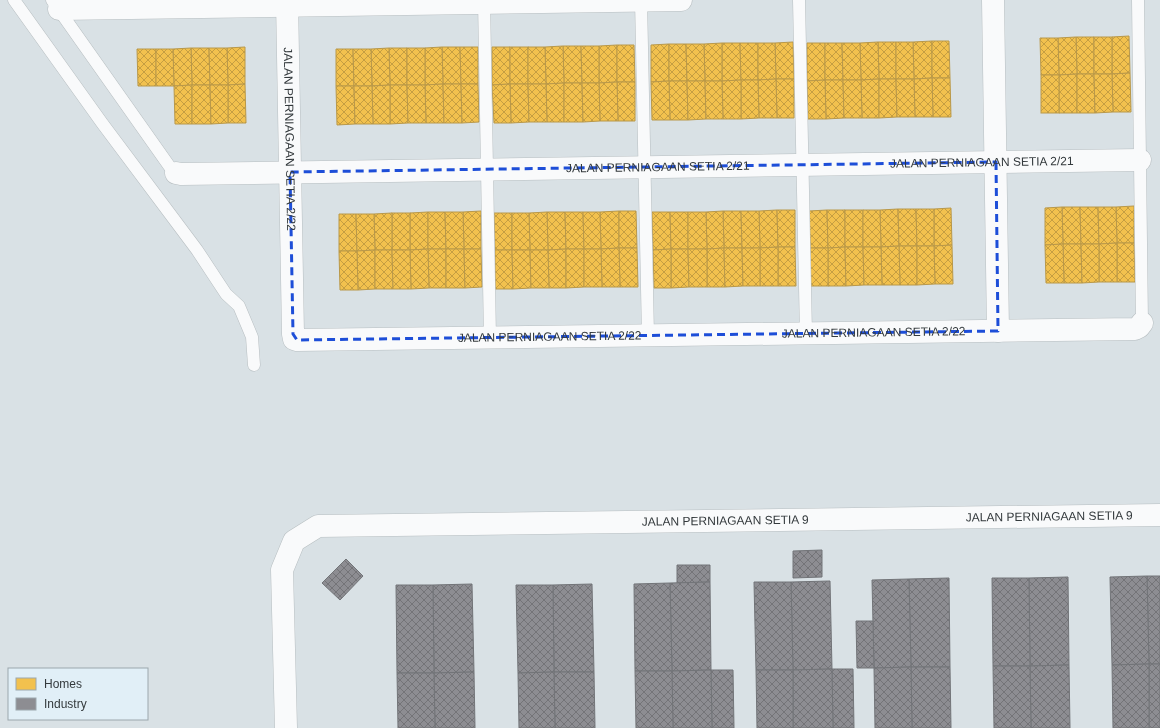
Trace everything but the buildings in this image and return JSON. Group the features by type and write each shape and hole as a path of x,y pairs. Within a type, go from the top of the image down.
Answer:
{"street":[{"path":"55,4 681,0"},
{"path":"994,0 998,331"},
{"name":"JALAN PERNIAGAAN SETIA 2/22","path":"287,3 294,339 301,341 1135,329 1142,323"},
{"name":"JALAN PERNIAGAAN SETIA 2/21","path":"176,172 181,174 1140,160"},
{"name":"JALAN PERNIAGAAN SETIA 9","path":"286,728 282,570 294,541 318,526 1160,515"}],"lane":[{"path":"14,0 102,123 197,250 226,294 239,306 252,337 254,365"},
{"path":"641,0 648,336"},
{"path":"799,0 806,334"},
{"path":"1138,0 1142,323"},
{"path":"484,1 490,338"},
{"path":"55,4 172,170 176,172"}],"highlighted area":[{"path":"996,162 998,331 297,340 293,334 290,172"}]}
